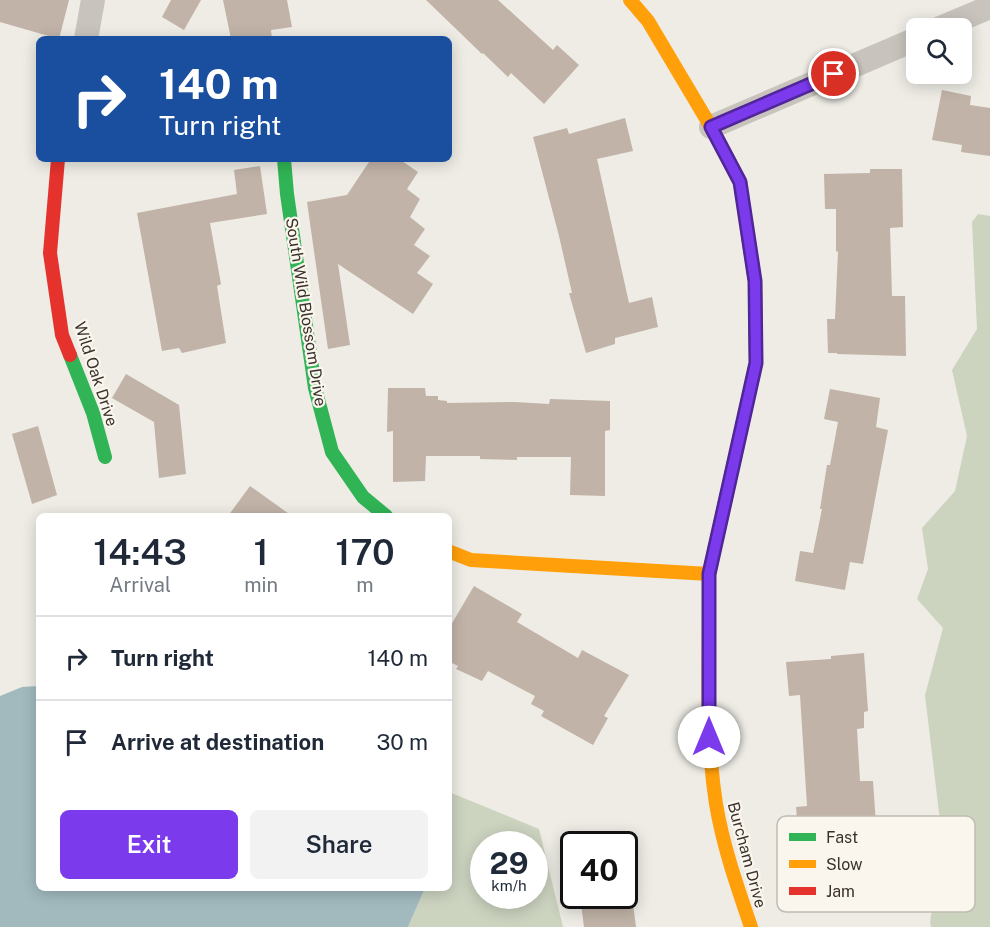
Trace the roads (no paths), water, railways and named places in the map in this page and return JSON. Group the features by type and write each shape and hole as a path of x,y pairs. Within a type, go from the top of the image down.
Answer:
{"street":[{"path":"87,36 93,0"},
{"name":"Burcham Drive","path":"630,0 648,21 711,127 740,182 755,281 756,363 709,574 709,737 716,804 728,859 751,927"},
{"path":"964,18 990,7"},
{"path":"711,127 906,43"},
{"name":"Wild Oak Drive","path":"58,162 50,253 63,335 93,413 105,457"},
{"name":"South Wild Blossom Drive","path":"284,162 315,388 332,452 363,497 382,513"},
{"path":"452,553 471,560 709,574"}],"water":[{"path":"36,686 36,891 424,891 408,927 0,927 0,696 22,687"}]}
